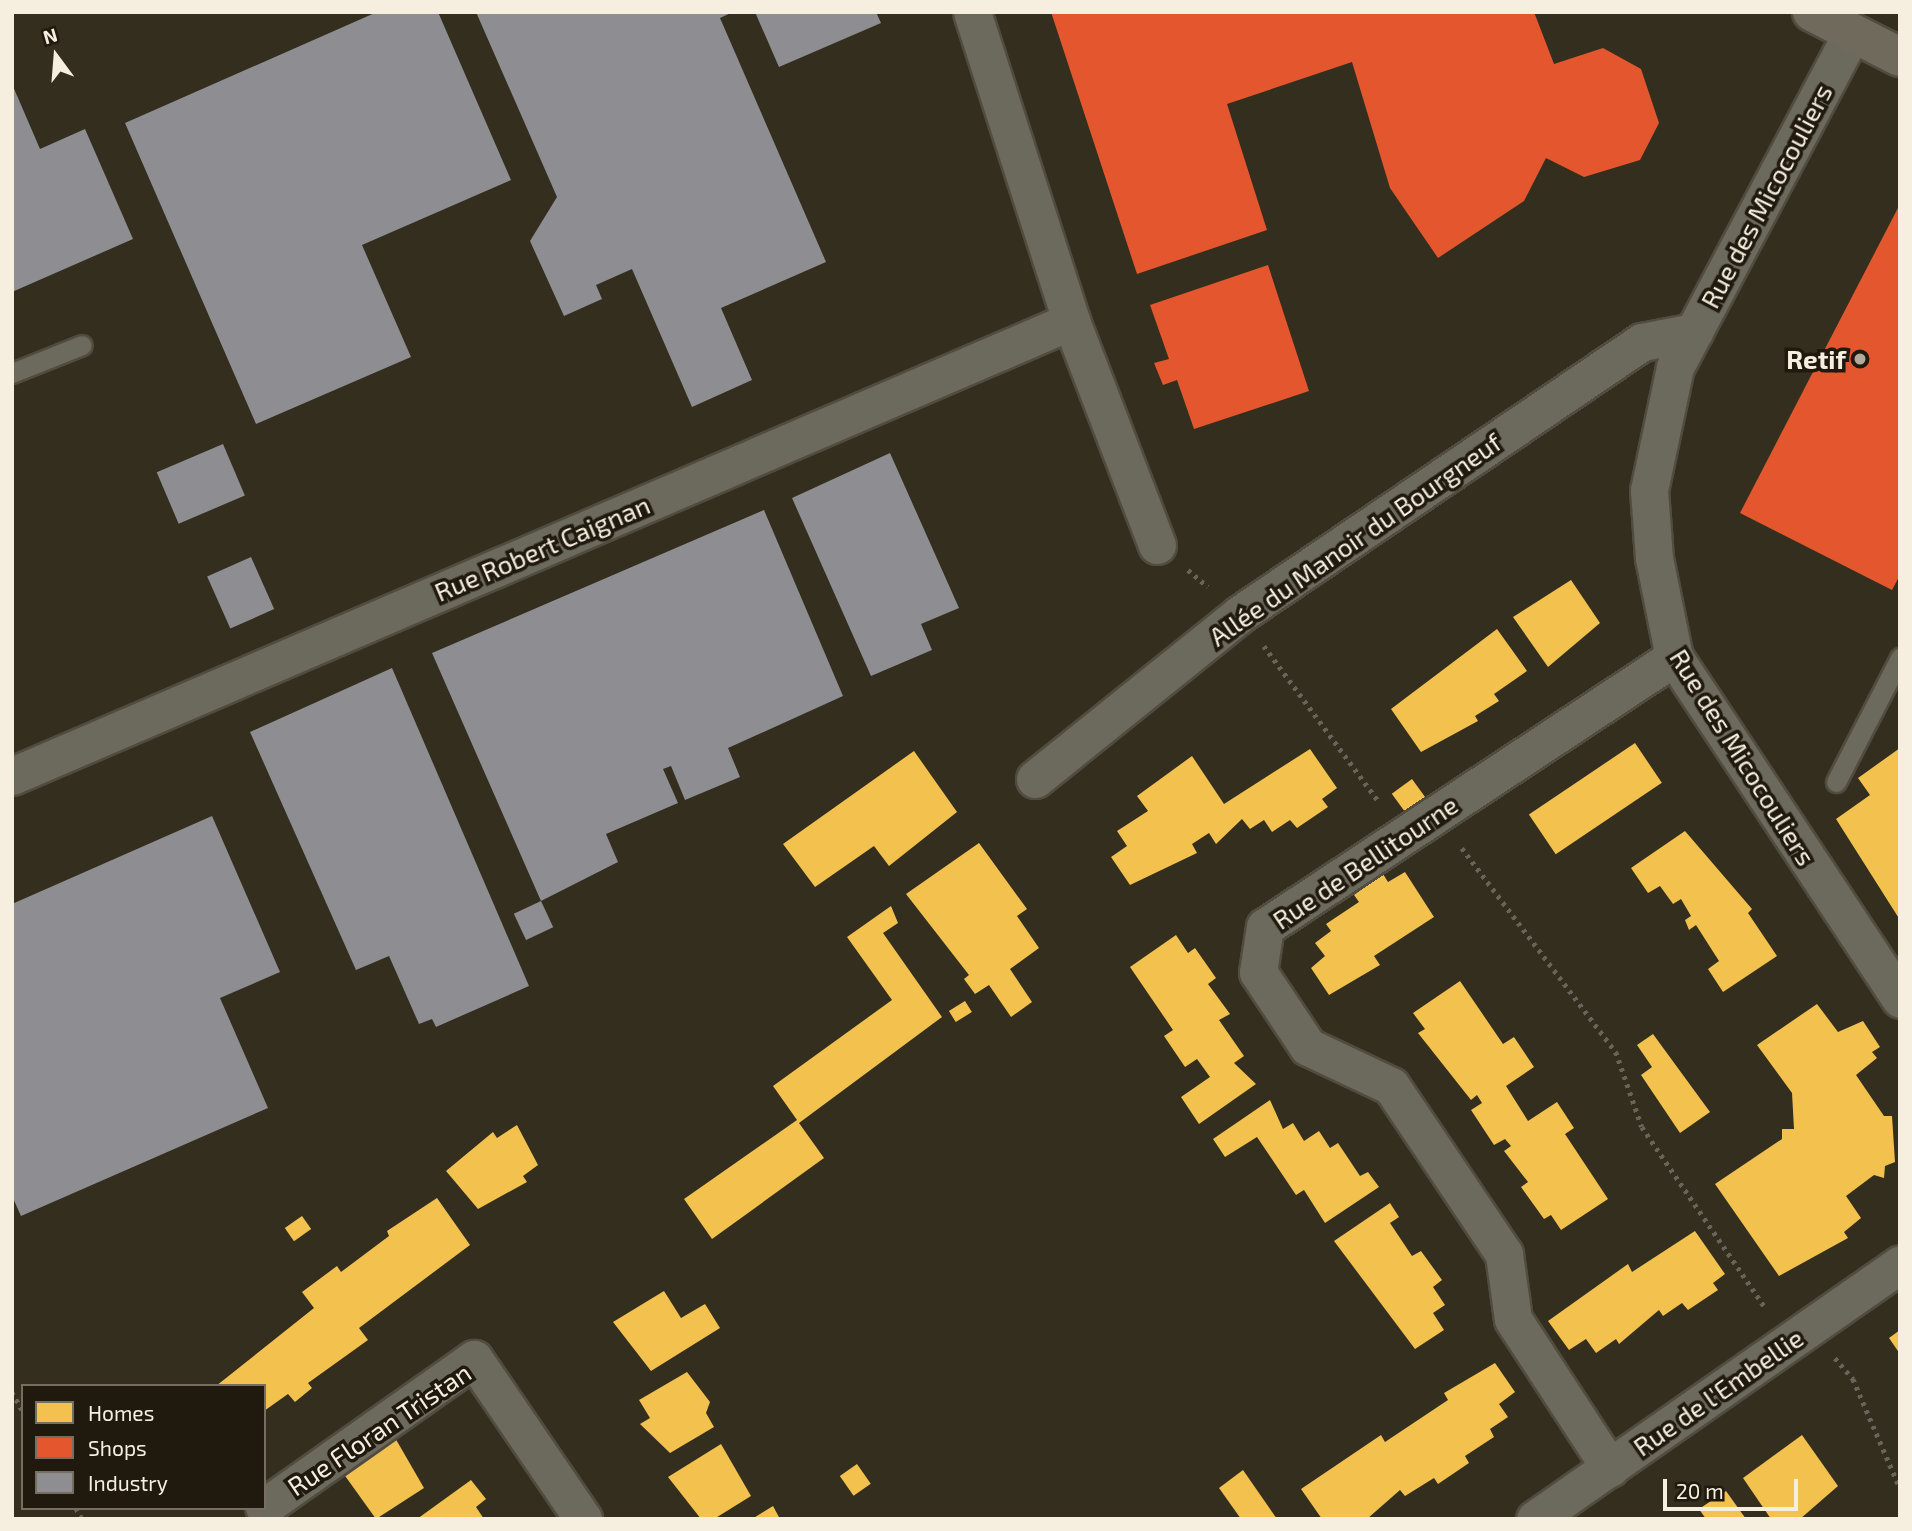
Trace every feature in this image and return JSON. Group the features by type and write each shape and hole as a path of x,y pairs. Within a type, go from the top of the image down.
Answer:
{"main road":[{"path":"1812,12 1900,57"}],"street":[{"path":"972,12 1071,321 1157,545"},
{"name":"Rue des Micocouliers","path":"1852,33 1675,367 1649,490 1654,558 1674,657 1900,999"},
{"name":"Rue Robert Caignan","path":"12,776 1071,321"},
{"name":"Allée du Manoir du Bourgneuf","path":"1035,779 1240,614 1643,342 1694,332"},
{"name":"Rue de Bellitourne","path":"1610,1468 1514,1319 1504,1254 1391,1086 1308,1047 1258,972 1265,927 1674,657"},
{"name":"Rue de l'Embellie","path":"1535,1519 1900,1264"},
{"name":"Rue Floran Tristan","path":"266,1506 474,1359 583,1519"}],"lane":[{"path":"12,373 82,345"},
{"path":"1836,782 1900,658"}],"path":[{"path":"1157,545 1240,614 1403,836 1458,843 1616,1052 1642,1127 1799,1334 1853,1379 1900,1488"},
{"path":"12,1392 21,1408"}],"building: Homes":[{"path":"1571,580 1600,623 1548,667 1513,617"},
{"path":"1497,629 1527,671 1494,694 1499,701 1475,716 1478,721 1421,752 1391,709"},
{"path":"1635,743 1662,783 1556,854 1529,815"},
{"path":"1900,748 1900,920 1836,819 1870,795 1858,778"},
{"path":"1310,749 1337,788 1322,799 1328,807 1297,828 1290,820 1272,832 1264,820 1250,829 1242,819 1216,844 1209,833 1192,844 1197,853 1130,885 1111,857 1127,846 1117,831 1148,811 1137,796 1192,756 1224,804"},
{"path":"914,751 957,812 889,866 874,846 815,887 783,844"},
{"path":"1412,779 1427,800 1407,815 1392,794"},
{"path":"1685,831 1752,909 1748,913 1777,956 1723,992 1708,969 1719,961 1696,925 1689,930 1685,920 1691,916 1681,899 1673,904 1660,886 1648,893 1631,868"},
{"path":"979,843 1027,909 1017,916 1039,948 1010,969 1032,1002 1011,1017 989,985 975,994 964,979 969,975 906,894"},
{"path":"1405,872 1434,917 1374,956 1380,965 1329,995 1311,968 1325,956 1315,943 1331,931 1326,924 1359,902 1354,895 1383,874 1388,882"},
{"path":"891,906 898,923 883,933 942,1017 799,1123 824,1158 712,1239 684,1199 797,1120 773,1086 892,1000 847,937"},
{"path":"1176,935 1188,953 1195,948 1216,978 1208,984 1230,1014 1219,1020 1244,1056 1234,1063 1256,1084 1199,1124 1181,1097 1210,1077 1197,1059 1185,1067 1164,1036 1173,1030 1130,967"},
{"path":"1460,981 1503,1044 1514,1037 1534,1067 1506,1086 1528,1121 1557,1102 1574,1128 1565,1134 1608,1199 1561,1230 1551,1215 1544,1219 1521,1187 1528,1182 1504,1151 1511,1146 1505,1139 1494,1145 1471,1110 1482,1103 1477,1095 1471,1100 1418,1033 1425,1029 1413,1013"},
{"path":"965,1001 972,1012 956,1022 949,1011"},
{"path":"1817,1004 1838,1032 1863,1021 1880,1047 1872,1052 1877,1058 1856,1075 1884,1116 1892,1116 1895,1162 1885,1166 1884,1178 1874,1175 1846,1196 1861,1218 1844,1232 1848,1238 1779,1276 1715,1184 1782,1139 1782,1129 1794,1129 1792,1093 1757,1045"},
{"path":"1653,1034 1710,1112 1680,1133 1641,1075 1652,1067 1637,1045"},
{"path":"1270,1100 1283,1129 1293,1123 1304,1141 1319,1131 1330,1148 1338,1143 1360,1176 1368,1172 1379,1187 1325,1223 1304,1190 1296,1195 1257,1137 1225,1157 1213,1139"},
{"path":"517,1125 538,1165 523,1176 527,1182 478,1209 446,1171 493,1132 497,1138"},
{"path":"437,1198 470,1245 359,1328 368,1340 308,1383 312,1388 295,1402 288,1394 266,1410 266,1384 219,1384 314,1308 302,1292 337,1266 341,1272 389,1236 387,1231"},
{"path":"1390,1203 1399,1217 1390,1223 1412,1256 1421,1251 1442,1280 1433,1287 1445,1305 1433,1313 1444,1330 1415,1349 1334,1241"},
{"path":"302,1216 311,1229 294,1241 285,1228"},
{"path":"1695,1231 1725,1274 1713,1283 1718,1290 1688,1310 1682,1303 1663,1316 1659,1310 1619,1344 1616,1339 1596,1353 1586,1339 1569,1350 1548,1321 1628,1264 1632,1272"},
{"path":"664,1291 681,1318 705,1304 720,1328 651,1371 613,1322"},
{"path":"1900,1330 1900,1354 1889,1338"},
{"path":"1495,1363 1515,1392 1499,1404 1508,1417 1490,1429 1494,1437 1465,1456 1469,1463 1438,1484 1434,1478 1405,1496 1400,1490 1367,1519 1322,1519 1301,1489 1381,1435 1385,1442 1448,1400 1444,1393"},
{"path":"687,1372 710,1402 706,1413 714,1427 670,1453 640,1424 650,1418 639,1400"},
{"path":"1802,1435 1838,1486 1800,1519 1771,1519 1743,1478"},
{"path":"394,1436 424,1488 376,1519 343,1473"},
{"path":"721,1444 751,1496 714,1519 701,1519 668,1477"},
{"path":"857,1464 871,1484 854,1496 840,1476"},
{"path":"1243,1470 1277,1519 1241,1519 1219,1488"},
{"path":"471,1480 486,1499 476,1507 484,1519 417,1519"},
{"path":"1726,1491 1746,1519 1706,1519 1699,1509"},
{"path":"773,1506 780,1519 752,1519"}],"building: Shops":[{"path":"1051,12 1534,12 1554,64 1603,48 1641,69 1659,123 1640,160 1584,177 1546,158 1524,201 1438,258 1390,188 1352,62 1227,104 1267,230 1137,274"},
{"name":"Retif","path":"1900,204 1900,575 1892,590 1740,513"},
{"path":"1268,265 1309,391 1194,429 1177,380 1163,385 1154,363 1169,359 1150,305"}],"building: Industry":[{"path":"377,12 438,12 511,180 362,245 411,357 256,424 125,123"},
{"path":"476,12 733,12 720,18 826,262 721,308 752,380 692,407 632,269 596,285 602,299 564,316 530,241 557,197"},
{"path":"755,12 876,12 881,23 779,67"},
{"path":"12,84 40,149 85,129 133,239 12,292"},
{"path":"223,444 245,496 179,524 157,472"},
{"path":"890,453 959,608 921,624 932,650 871,676 792,498"},
{"path":"764,510 843,696 728,748 740,777 685,800 671,766 663,769 678,803 606,834 618,862 541,901 432,653"},
{"path":"251,557 274,609 230,629 207,577"},
{"path":"392,668 529,986 436,1027 432,1019 419,1024 389,956 356,970 250,732"},
{"path":"212,816 280,972 220,998 268,1108 21,1216 12,1196 12,904"},
{"path":"541,901 553,927 526,940 514,914"}],"place":[{"name":"Retif","path":"1860,359"}]}
